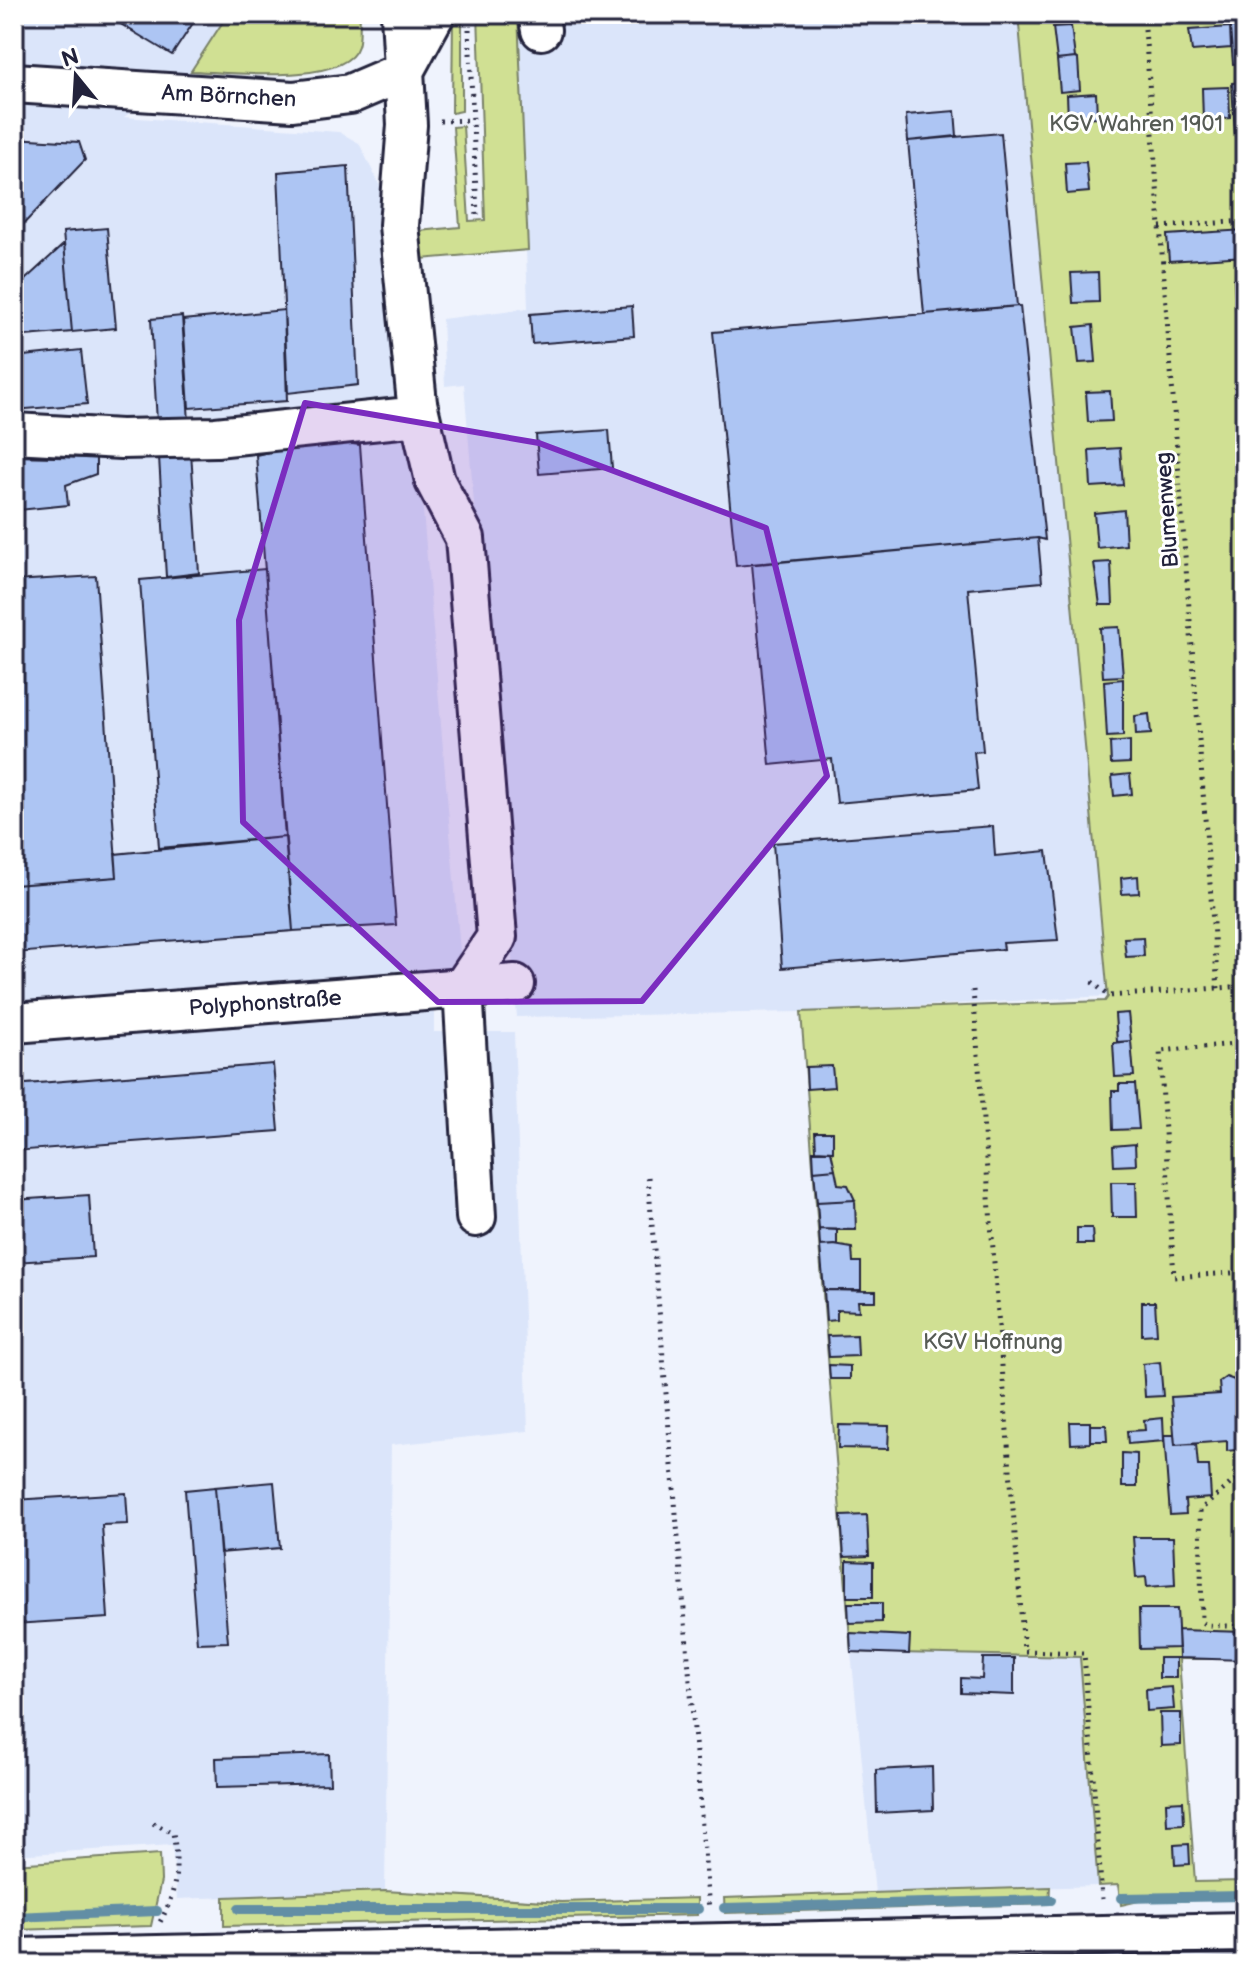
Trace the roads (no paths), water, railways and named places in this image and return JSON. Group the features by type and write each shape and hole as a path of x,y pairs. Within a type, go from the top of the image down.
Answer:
{"street":[{"path":"401,14 407,125 399,225 406,297 419,416 435,481 465,538 497,937 463,987 476,1217"},
{"path":"404,71 435,14"},
{"name":"Am Börnchen","path":"14,83 293,101 350,94 404,71"},
{"path":"14,433 121,439 216,437 419,416"},
{"name":"Polyphonstraße","path":"14,1023 515,984"},
{"path":"14,1958 147,1954 380,1958 543,1956 712,1944 1105,1935 1219,1943"}],"waterway":[{"path":"1121,1898 1245,1896"},
{"path":"724,1908 1051,1900"},
{"path":"239,1909 698,1909"},
{"path":"14,1917 157,1911"}],"tram line":[{"path":"1001,1964 1245,1958"}],"park label":[{"name":"KGV Wahren 1901","path":"1136,123"},
{"name":"KGV Hoffnung","path":"993,1341"}]}
